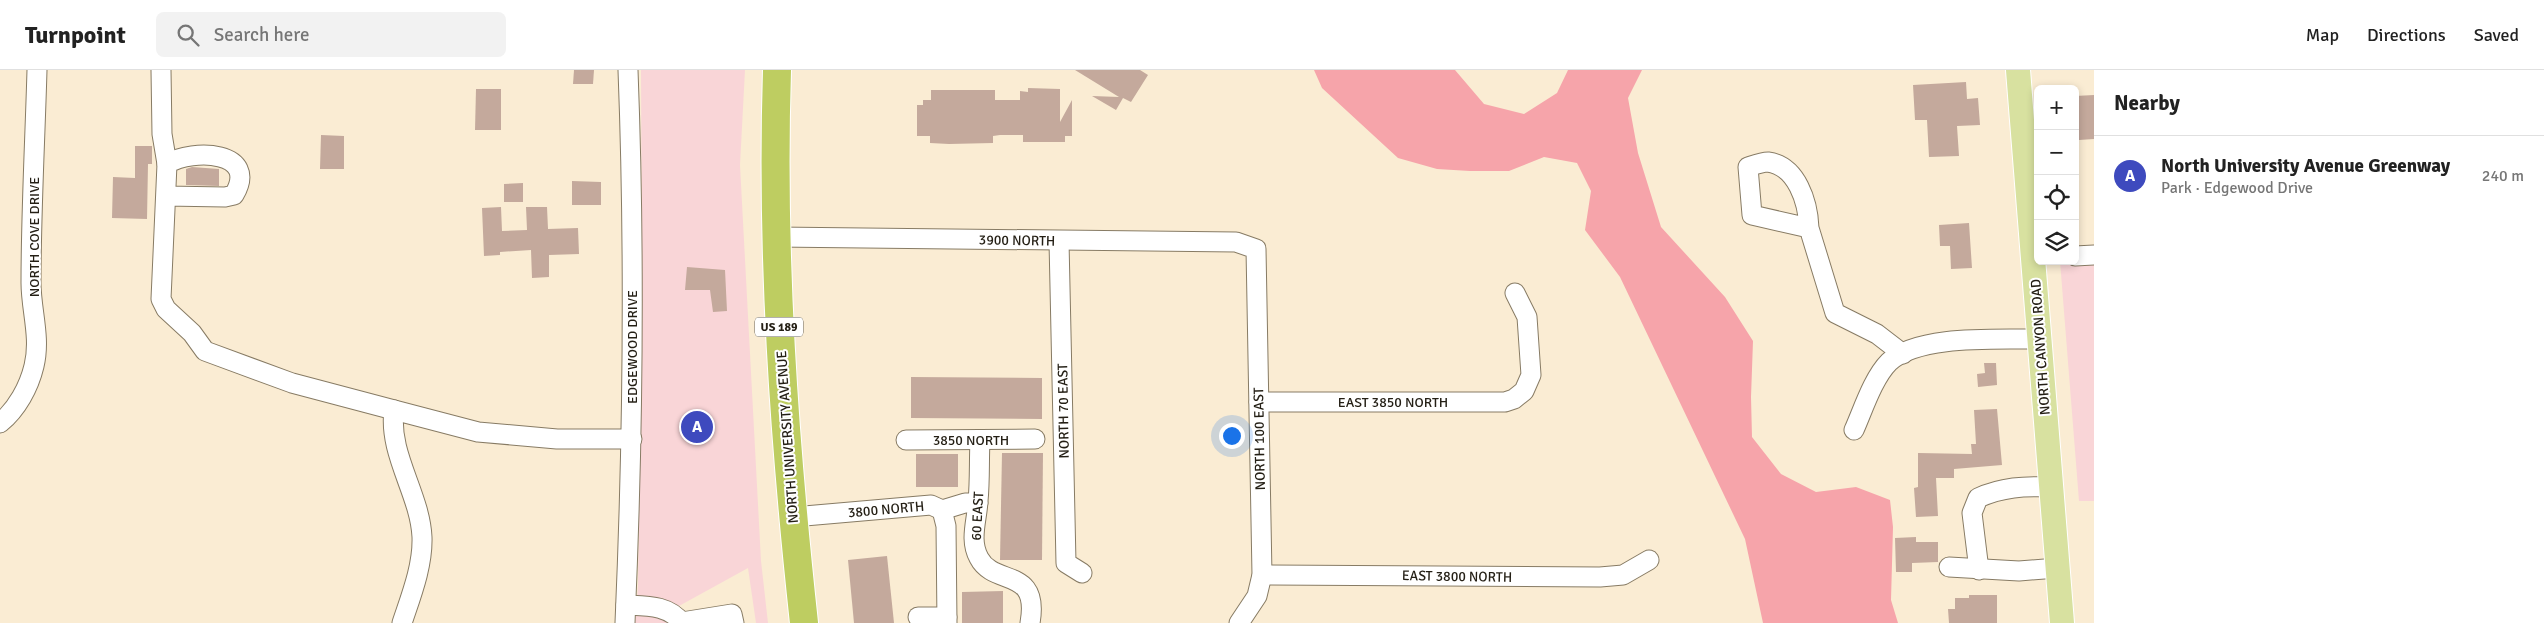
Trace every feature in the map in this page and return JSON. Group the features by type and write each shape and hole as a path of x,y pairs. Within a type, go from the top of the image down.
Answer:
{"highway":[{"name":"NORTH UNIVERSITY AVENUE","path":"777,70 776,237 782,370 793,517 804,623"}],"main road":[{"name":"NORTH CANYON ROAD","path":"2018,70 2034,248"},
{"name":"NORTH CANYON ROAD","path":"2035,265 2039,339 2062,623"}],"street":[{"name":"NORTH COVE DRIVE","path":"0,424 21,399 28,384 37,344 31,285 37,70"},
{"path":"161,70 162,134 167,164 160,299 166,309 192,333 205,351 292,383 478,432 557,439 632,439"},
{"name":"EDGEWOOD DRIVE","path":"626,614 632,439 632,172 628,70"},
{"path":"166,196 225,197 234,195 238,187 238,175 235,164 219,155 179,156 167,164"},
{"path":"1809,228 1835,314 1877,334 1896,358"},
{"name":"3900 NORTH","path":"776,237 1236,242 1256,249"},
{"name":"NORTH 70 EAST","path":"1059,240 1066,562 1082,573"},
{"name":"NORTH 100 EAST","path":"1239,623 1257,596 1262,575 1256,249"},
{"path":"2079,256 2094,255"},
{"name":"EAST 3850 NORTH","path":"1259,402 1504,402 1514,399 1524,391 1531,375 1527,317 1515,294"},
{"path":"1854,430 1870,392 1896,358 1914,347 1941,342 2039,339"},
{"path":"394,410 393,419 396,444 422,536 414,584 402,623"},
{"name":"3850 NORTH","path":"906,440 1035,439"},
{"name":"60 EAST","path":"980,440 978,503 974,541 979,558 990,568 1023,587 1032,602 1030,623"},
{"path":"1979,570 1972,514 1978,498 1994,491 2020,486 2051,487"},
{"name":"3800 NORTH","path":"793,517 931,505 942,510 965,503 978,503"},
{"path":"918,617 947,620 946,526 942,510"},
{"name":"EAST 3800 NORTH","path":"1262,575 1600,577 1623,575 1649,560"},
{"path":"1949,567 2019,571 2058,568"},
{"path":"626,614 661,608 682,622 732,614 734,623"}],"shaded area":[{"path":"641,70 745,70 740,165 761,561 768,623 756,623 748,568 679,606 676,623 635,623 638,586 642,293"},
{"path":"1314,70 1455,70 1484,104 1524,114 1557,93 1568,70 1642,70 1628,98 1638,153 1661,227 1725,297 1753,341 1752,437 1781,474 1816,492 1856,487 1890,500 1893,527 1891,600 1898,623 1763,623 1745,539 1620,277 1585,230 1591,191 1577,163 1544,157 1509,171 1470,171 1437,169 1398,158 1322,88"},
{"path":"2094,258 2094,501 2079,501 2060,265 2079,265 2079,259"}],"building":[{"path":"574,70 594,70 593,84 573,84"},
{"path":"1075,70 1140,70 1148,75 1131,102 1123,98 1116,110 1092,96 1119,97"},
{"path":"1966,82 1967,99 1978,98 1980,125 1957,126 1959,156 1929,157 1927,120 1915,120 1913,85"},
{"path":"1028,88 1060,89 1060,122 1072,100 1072,136 1065,136 1065,142 1023,142 1023,135 1000,135 993,136 993,143 949,144 930,143 930,136 917,136 917,105 923,105 923,100 931,100 931,90 995,90 995,100 1020,100 1020,91 1028,92"},
{"path":"476,89 501,89 501,130 475,130"},
{"path":"2094,95 2094,139 2079,140 2079,96"},
{"path":"321,135 344,136 344,169 320,169"},
{"path":"135,146 152,146 152,164 148,164 147,219 112,218 113,177 135,178"},
{"path":"192,167 219,169 219,186 186,185 186,169"},
{"path":"572,181 601,182 601,205 572,205"},
{"path":"523,183 523,202 504,202 504,184"},
{"path":"501,207 502,231 527,230 526,207 547,207 548,229 578,228 579,254 549,255 549,277 532,278 531,250 500,252 500,255 484,256 482,208"},
{"path":"1969,223 1972,268 1951,269 1950,246 1940,246 1939,225"},
{"path":"687,267 725,270 727,311 713,312 710,290 685,290"},
{"path":"1984,363 1996,363 1997,385 1978,387 1977,374 1985,373"},
{"path":"911,377 1042,378 1042,419 911,418"},
{"path":"1997,409 2002,465 1954,469 1954,478 1936,478 1938,516 1916,517 1914,488 1918,487 1918,453 1972,454 1971,444 1976,444 1974,410"},
{"path":"1002,453 1043,453 1042,560 1000,560"},
{"path":"916,454 958,454 958,487 916,487"},
{"path":"1916,537 1916,542 1938,542 1938,562 1912,563 1912,572 1896,572 1895,538"},
{"path":"887,556 894,623 854,623 848,560"},
{"path":"1003,591 1003,623 962,623 962,592"},
{"path":"1969,595 1997,595 1997,623 1949,623 1948,609 1955,609 1955,598 1969,598"}],"place":[{"name":"North University Avenue Greenway","path":"697,427"}]}
